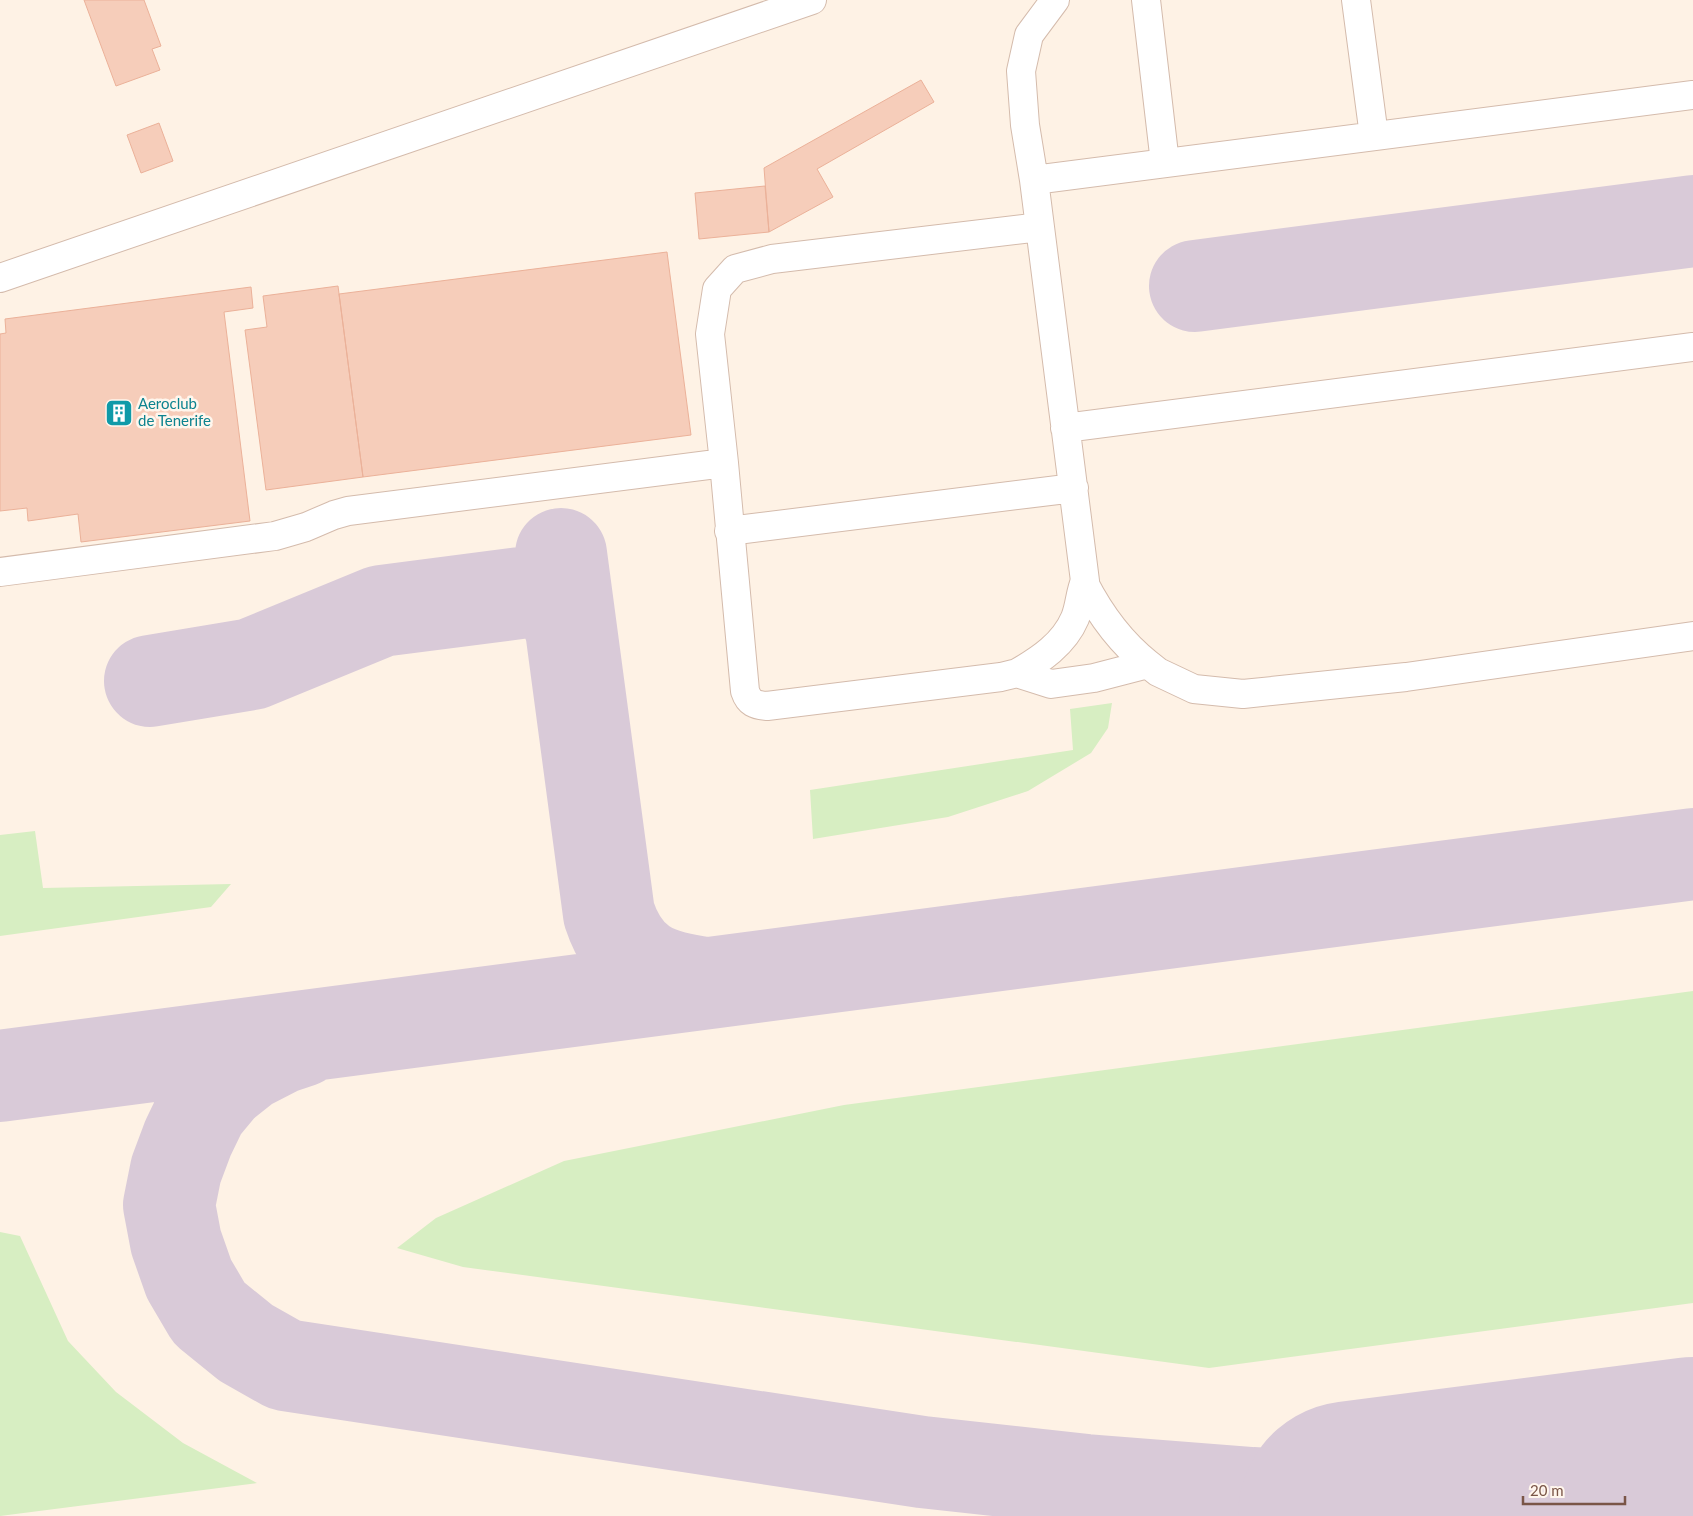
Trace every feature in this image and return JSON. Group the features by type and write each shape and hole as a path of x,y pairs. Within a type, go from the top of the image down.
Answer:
{"lane":[{"path":"0,278 812,0"},
{"path":"1040,227 772,259 735,269 717,289 710,334 724,463 744,691 747,698 756,705 767,706 1001,677 1017,673 1044,657 1064,636 1075,618 1085,581 1074,488 1034,180 1025,125 1021,71 1029,34 1055,0"},
{"path":"1146,0 1165,163"},
{"path":"1356,0 1374,136"},
{"path":"1034,180 1693,95"},
{"path":"1065,428 1693,346"},
{"path":"0,572 276,536 348,511 724,463"},
{"path":"729,531 1074,488"},
{"path":"1084,582 1092,600 1111,628 1133,653 1158,672 1194,689 1243,694 1406,677 1693,636"},
{"path":"1017,673 1051,684 1094,678 1148,664"}],"green space":[{"path":"1112,703 1108,728 1091,753 1028,791 948,817 813,839 810,790 1073,750 1070,709"},
{"path":"35,831 43,888 231,884 211,907 0,936 0,835"},
{"path":"1693,991 1693,1303 1209,1368 463,1267 397,1248 436,1218 564,1161 844,1105"},
{"path":"0,1232 20,1236 68,1341 116,1392 183,1443 257,1483 0,1516"}],"building":[{"path":"84,0 144,0 161,46 152,49 160,70 116,86"},
{"path":"921,80 934,102 817,169 833,197 769,232 764,168"},
{"path":"159,123 173,161 141,173 127,135"},
{"path":"765,186 769,232 699,239 695,193"},
{"path":"667,252 691,435 363,477 339,294"},
{"path":"338,286 363,477 266,490 245,330 267,327 263,296"},
{"name":"Aeroclub de Tenerife","path":"251,287 253,308 224,312 250,521 81,542 78,514 28,521 27,508 0,511 0,334 6,333 5,319"}],"taxiway":[{"path":"1195,286 1693,221"},
{"path":"561,554 609,914 624,945 645,965 657,972 705,983"},
{"path":"150,681 252,664 381,611 528,592 543,592 564,609 570,627"},
{"path":"0,1076 1693,854"},
{"path":"301,1041 280,1048 247,1065 222,1085 202,1109 188,1138 176,1170 169,1205 176,1242 189,1279 209,1313 246,1343 285,1365 922,1462 1086,1480 1252,1493 1455,1503"}],"runway":[{"path":"1353,1516 1693,1472"}],"place":[{"name":"Aeroclub de Tenerife","path":"119,413"}]}
